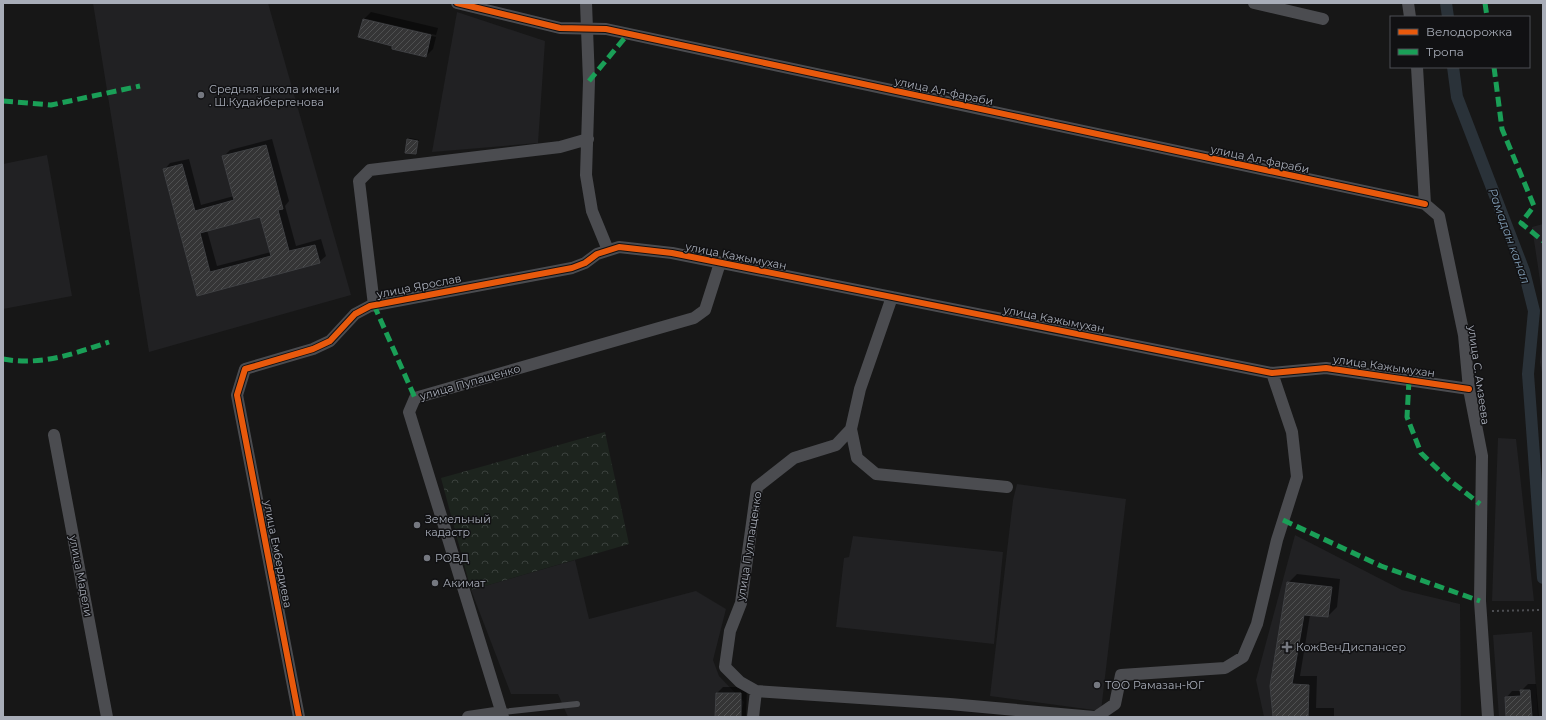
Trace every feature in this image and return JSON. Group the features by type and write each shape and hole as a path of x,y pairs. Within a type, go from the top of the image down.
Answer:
{"street":[{"name":"улица Ал-фараби","path":"457,3 560,28 606,29 1425,204"},
{"path":"586,3 588,139 586,176 592,211 608,250"},
{"path":"1254,3 1323,19"},
{"path":"1408,3 1410,16"},
{"path":"1417,68 1425,204"},
{"path":"374,305 359,181 370,170 560,147 588,139"},
{"name":"улица С. Амзеева","path":"1425,204 1438,216 1464,335 1469,389 1482,456 1480,504 1481,611 1488,717"},
{"name":"улица Ярослав","path":"237,395 245,369 313,349 330,341 355,314 374,305 572,268 585,263 597,254 608,250 619,247 636,248"},
{"name":"улица Кажымухан","path":"636,248 655,250 892,296 1272,373 1326,368 1469,389"},
{"name":"улица Пупащенко","path":"503,714 409,412 415,398 694,318 705,310 720,263"},
{"name":"улица Пулпащенко","path":"892,296 860,389 850,429 836,445 794,458 757,487 741,603 730,631 725,667 740,682 756,691 950,704 1095,717 1115,704 1121,675 1225,668 1243,657 1257,624 1278,540 1297,477 1292,432 1272,373"},
{"name":"улица Ембердиева","path":"237,395 299,717"},
{"path":"850,429 856,458 876,474 1007,487"},
{"name":"улица Мадели","path":"54,435 107,717"},
{"path":"753,717 756,691"},
{"path":"468,717 503,714"}],"lane":[{"path":"503,714 577,704"}],"path":[{"path":"1481,611 1543,610"}],"shaded area":[{"name":"Средняя школа имени . Ш.Кудайбергенова","path":"93,3 268,3 351,295 149,352"},
{"path":"457,12 545,41 538,143 432,152"},
{"path":"47,155 72,296 3,309 3,164"},
{"path":"1543,224 1543,300 1532,227"},
{"path":"1543,335 1543,378 1540,362"},
{"path":"1498,438 1516,439 1534,601 1492,601"},
{"path":"1017,484 1126,499 1101,711 990,696 1013,500"},
{"name":"КожВенДиспансер","path":"1295,535 1402,590 1460,604 1461,717 1264,717 1256,680"},
{"path":"853,536 1003,552 994,644 836,627 844,558 849,557"},
{"path":"575,560 589,619 696,591 726,609 713,660 719,676 744,702 740,717 568,717 558,694 511,694 471,590"},
{"path":"1532,632 1538,717 1499,717 1493,635"}],"green space":[{"path":"605,432 629,544 471,590 441,478"}],"building":[{"path":"363,19 431,35 426,57 392,49 392,46 358,37"},
{"path":"407,139 418,141 416,154 405,153"},
{"path":"266,145 283,209 278,210 289,251 315,245 320,263 197,296 163,169 182,164 195,211 234,200 222,156","holes":["260,217 271,256 210,272 200,233"]},
{"name":"КожВенДиспансер","path":"1287,582 1332,587 1328,617 1304,615 1292,684 1309,685 1308,717 1273,717 1270,686"},
{"path":"1520,690 1530,690 1532,717 1506,717 1505,697 1521,696"},
{"path":"716,693 741,693 741,717 715,717"}],"waterway":[{"name":"Рамадан канал","path":"1446,3 1448,16"},
{"name":"Рамадан канал","path":"1453,68 1457,97 1524,271 1534,311 1528,374 1543,578"}],"marked path":[{"path":"1485,3 1487,16"},
{"path":"589,81 628,34"},
{"path":"1494,68 1502,129 1534,206 1521,223 1543,241"},
{"path":"3,101 51,105 140,86"},
{"path":"374,305 415,398"},
{"path":"3,359 31,361 57,358 109,342"},
{"path":"1409,380 1407,417 1421,453 1448,479 1480,504"},
{"path":"1283,520 1381,566 1480,601"}],"cycle path":[{"path":"457,3 560,28 606,29 1425,204"},
{"path":"299,717 237,395 245,369 313,349 330,341 355,314 370,306 572,268 585,263 597,254 619,247 672,253 1272,373 1326,368 1469,389"}],"place":[{"name":"Средняя школа имени . Ш.Кудайбергенова","path":"201,95"},
{"name":"Земельный кадастр","path":"417,525"},
{"name":"РОВД","path":"427,558"},
{"name":"Акимат","path":"435,583"},
{"name":"КожВенДиспансер","path":"1287,647"},
{"name":"ТОО Рамазан-ЮГ","path":"1097,685"}]}
